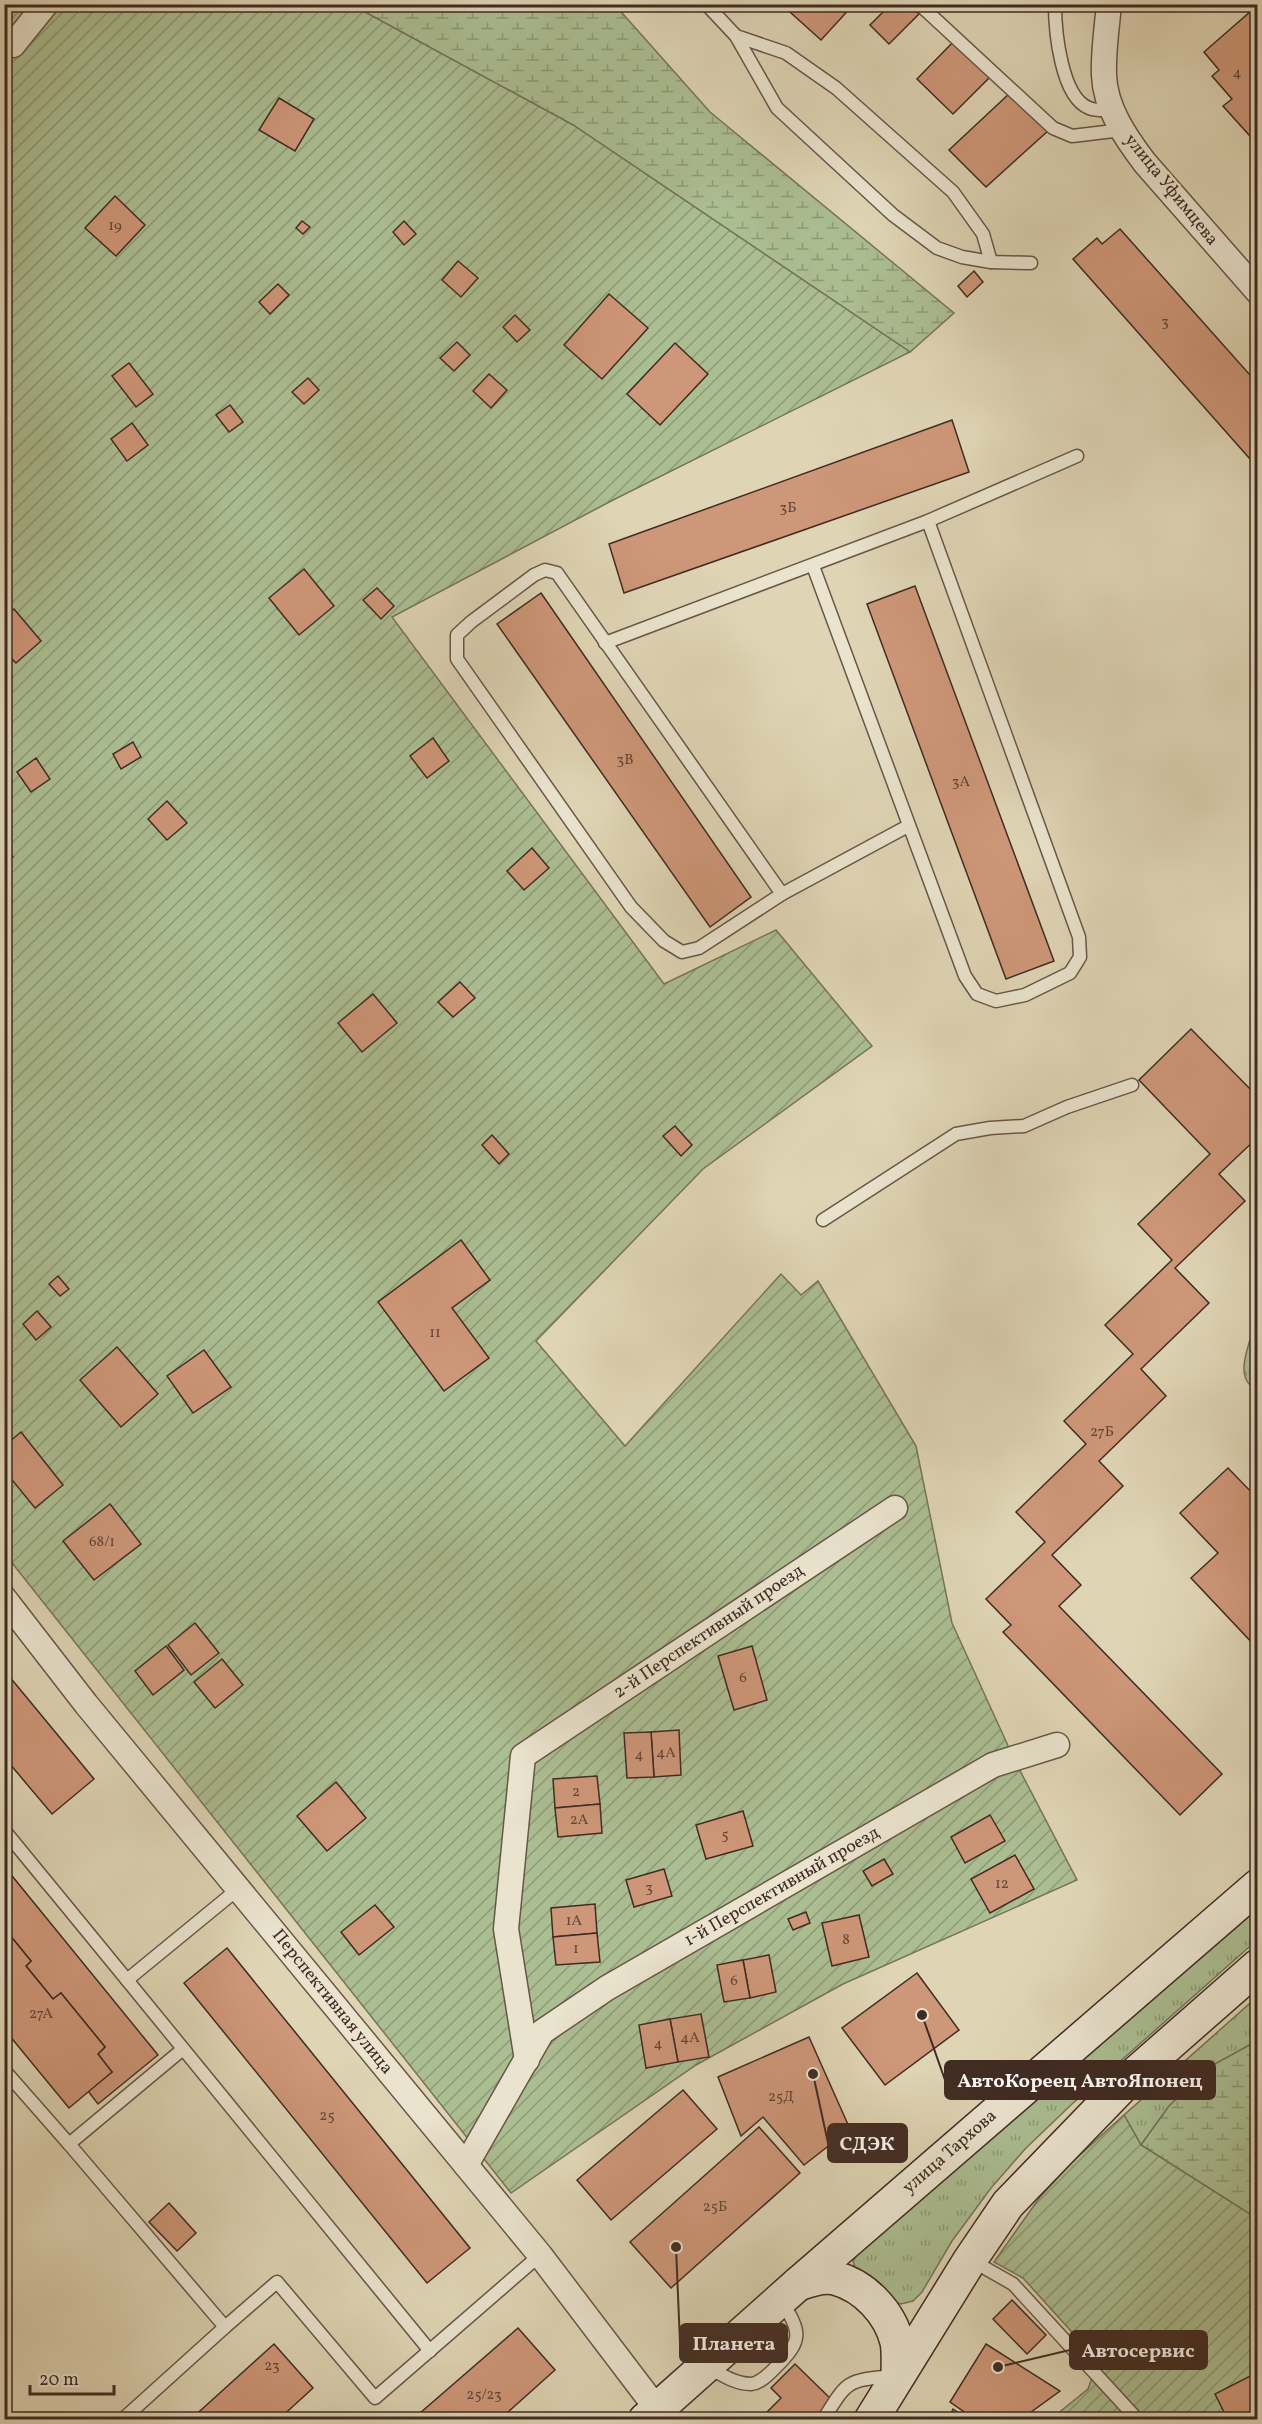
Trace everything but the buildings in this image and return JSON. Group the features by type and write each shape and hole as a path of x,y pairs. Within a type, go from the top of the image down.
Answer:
{"main road":[{"name":"улица Тархова","path":"651,2414 789,2291 1257,1887"},
{"path":"871,2420 970,2260 1008,2204 1127,2081 1257,1966"},
{"path":"789,2291 818,2278 834,2277 870,2297 883,2311 892,2326 898,2345 898,2375"}],"street":[{"path":"4,37 13,45 46,4"},
{"name":"улица Уфимцева","path":"1109,4 1104,76 1117,120 1145,163 1257,292"},
{"name":"2-й Перспективный проезд","path":"527,2060 506,1929 523,1756 895,1508"},
{"name":"Перспективная улица","path":"4,1598 86,1704 540,2255 651,2414"},
{"name":"1-й Перспективный проезд","path":"466,2165 542,2032 607,1988 993,1765 1057,1745"}],"lane":[{"path":"706,4 736,36 777,108 893,215 937,248 992,262 1031,263"},
{"path":"919,4 1053,128 1072,136 1117,120"},
{"path":"1055,4 1062,69 1079,101 1090,109 1117,120"},
{"path":"736,36 786,53 836,88 953,192 983,234 992,262"},
{"path":"605,643 928,521 1077,456"},
{"path":"813,566 965,976 977,994 996,1001 1025,995 1070,973 1080,957 1079,937 928,521"},
{"path":"782,894 557,573 545,570 534,575 457,635 457,659 631,907 664,941 682,952 699,948 782,894 908,826"},
{"path":"823,1220 956,1134 990,1128 1024,1126 1067,1107 1132,1085"},
{"path":"4,1830 430,2351"},
{"path":"127,1980 238,1889"},
{"path":"69,2144 183,2049"},
{"path":"4,2070 225,2327"},
{"path":"122,2420 277,2282 375,2398 540,2255"},
{"path":"970,2260 1013,2284 1138,2420"},
{"path":"706,2365 732,2380 751,2384 764,2379 793,2350 796,2335 789,2291"},
{"path":"823,2420 848,2384 857,2379 898,2375"}],"green space":[{"path":"5,5 352,5 573,125 910,352 613,500 392,617 664,984 776,930 872,1046 703,1169 536,1341 625,1446 781,1274 801,1295 818,1281 916,1446 952,1623 1015,1761 1077,1880 843,1984 696,2065 511,2193 5,1554"},
{"path":"352,5 615,5 710,112 954,313 910,352 573,125"},
{"path":"1257,1318 1258,1389 1256,1389 1249,1384 1244,1367"},
{"path":"1257,1905 1257,1940 1072,2104 1026,2148 991,2188 952,2241 922,2292 913,2301 901,2304 889,2300 857,2274 853,2261 858,2253"},
{"path":"1257,1997 1257,2041 1211,2066 1169,2106 1141,2145 1124,2115"},
{"path":"1257,2041 1257,2221 1250,2214 1141,2145 1169,2106 1211,2066"},
{"path":"1124,2115 1141,2145 1250,2214 1257,2221 1257,2419 1051,2419 1088,2389 1098,2361 1023,2278 994,2262 1040,2197 1072,2162"}],"place":[{"name":"АвтоКореец АвтоЯпонец","path":"922,2015"},
{"name":"СДЭК","path":"813,2074"},
{"name":"Планета","path":"676,2247"},
{"name":"Автосервис","path":"998,2367"}]}
